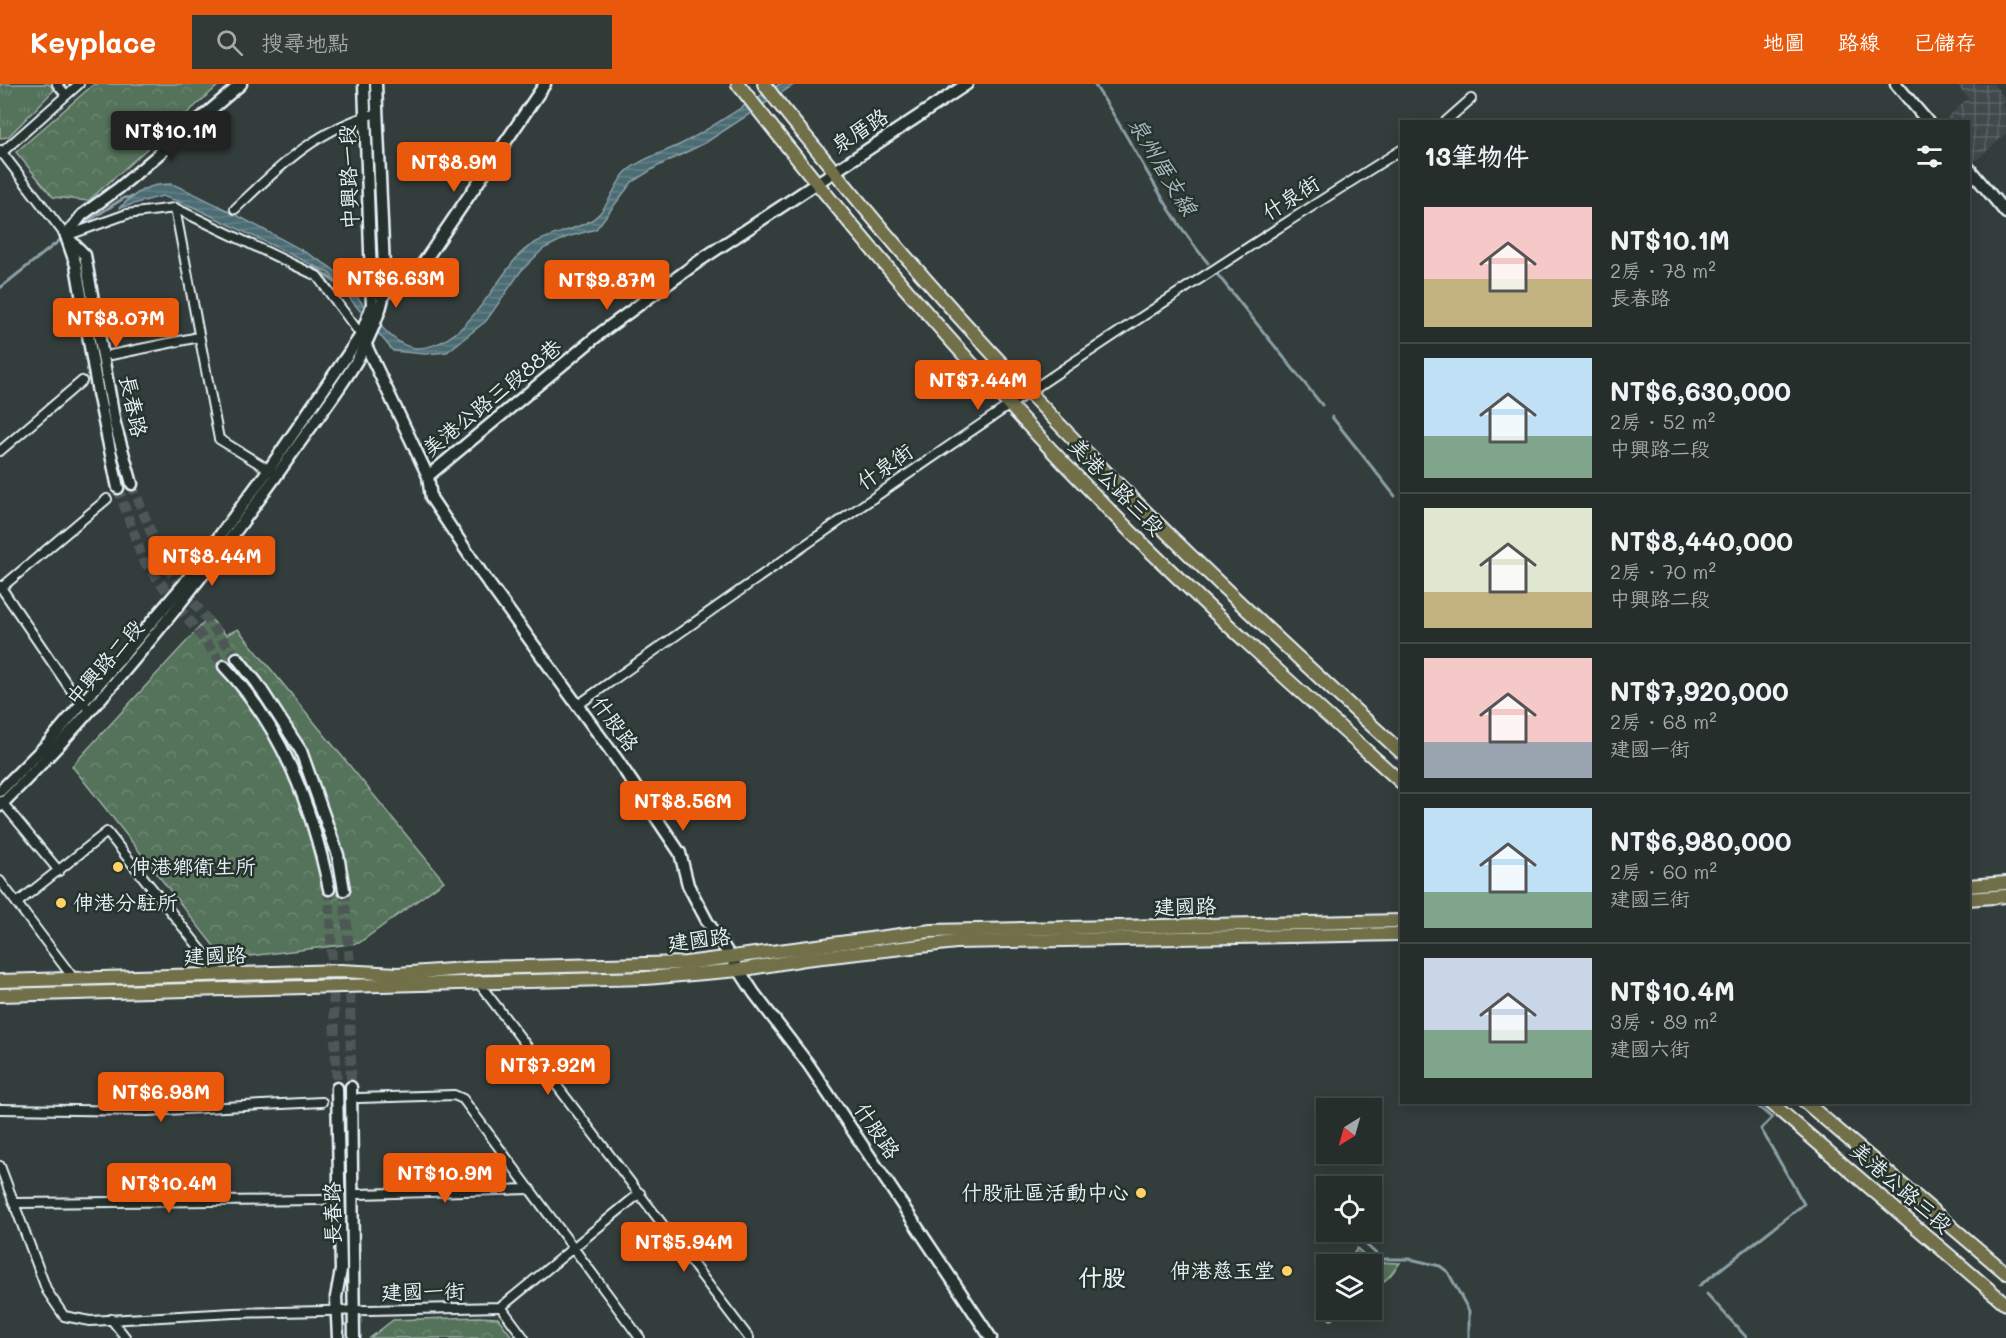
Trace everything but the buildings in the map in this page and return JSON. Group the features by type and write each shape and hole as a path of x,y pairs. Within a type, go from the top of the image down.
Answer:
{"main road":[{"name":"美港公路三段","path":"738,84 815,183 934,323 1009,406 1217,615 1400,781"},
{"name":"美港公路三段","path":"769,90 940,296 1091,459 1237,601 1400,751"},
{"path":"1970,886 2006,883"},
{"path":"1970,899 2006,896"},
{"name":"建國路","path":"0,995 646,978 956,942 1400,921"},
{"name":"建國路","path":"0,981 341,971 398,974 478,968 646,966 686,963 931,931 1400,934"},
{"name":"美港公路三段","path":"1772,1104 2006,1304"},
{"name":"美港公路三段","path":"1807,1104 2006,1273"}],"street":[{"path":"57,84 66,95"},
{"path":"66,231 1,152 79,84"},
{"path":"66,231 82,215 119,188 241,84"},
{"name":"中興路一段","path":"364,84 371,114 385,291"},
{"name":"中興路一段","path":"371,307 371,114 376,84"},
{"path":"370,326 371,307 385,291 411,281 545,84"},
{"name":"泉厝路","path":"815,183 967,84"},
{"path":"1896,84 1926,120"},
{"path":"1447,120 1471,99"},
{"path":"235,209 308,143 371,114"},
{"name":"什泉街","path":"578,705 921,463 1209,271 1400,151"},
{"path":"1970,169 2006,213"},
{"name":"美港公路三段88巷","path":"428,476 602,332 702,259 815,183"},
{"path":"66,231 128,214 175,208 317,276 361,335"},
{"path":"175,208 219,439 273,472"},
{"name":"長春路","path":"66,231 85,255 115,424 132,484"},
{"name":"長春路","path":"66,231 76,265 98,393 118,488"},
{"path":"370,326 379,319 385,291"},
{"name":"中興路二段","path":"273,472 361,335 370,326"},
{"name":"中興路二段","path":"1,803 87,707 273,472 367,346 370,326"},
{"name":"什股路","path":"361,335 428,476 430,498 578,705 680,853 688,885 707,921 771,1016 809,1065 991,1338"},
{"path":"111,355 199,337"},
{"path":"0,452 82,381"},
{"path":"87,707 73,693 1,587 107,499"},
{"path":"237,658 257,683 301,751 338,855 344,890"},
{"path":"224,666 238,680 279,740 319,839 329,889"},
{"name":"中興路二段","path":"0,791 87,707"},
{"path":"1,803 59,871"},
{"path":"17,903 107,832 222,976"},
{"path":"0,881 74,979"},
{"path":"478,982 749,1338"},
{"name":"長春路","path":"351,1087 354,1338"},
{"name":"長春路","path":"337,1088 341,1270 336,1297 338,1338"},
{"path":"359,1098 454,1095 463,1099 640,1338"},
{"path":"0,1109 147,1111 322,1102"},
{"name":"建國一街","path":"0,1166 47,1291 64,1316 90,1321 501,1307"},
{"path":"359,1194 530,1189"},
{"path":"524,1338 501,1307 640,1193"},
{"path":"15,1203 322,1200"},
{"path":"111,1319 126,1338"}],"shaded area":[{"path":"1956,84 1993,84 2006,99 2003,105 2006,109 2006,134 1973,163 1970,159 1970,120 1944,120 1968,98"}],"green space":[{"path":"0,84 49,84 54,90 8,137 0,138"},
{"path":"94,84 220,84 88,201 53,197 16,152"},
{"path":"209,617 226,635 238,629 444,881 359,943 224,959 72,766"},
{"path":"1357,1248 1363,1254 1354,1254"},
{"path":"1382,1262 1400,1263 1382,1282"},
{"path":"498,1318 513,1338 370,1338 393,1320"}],"water":[{"path":"780,84 795,84 705,143 656,167 632,182 596,229 567,237 543,249 521,271 486,321 447,352 425,354 393,351 329,273 191,206 162,196 119,208 142,190 162,184 170,184 199,196 325,264 344,280 384,330 407,346 419,348 451,337 464,325 526,248 595,218 605,206 621,178 632,167 687,141"}],"waterway":[{"name":"泉州厝支線","path":"1094,84 1176,220 1208,263"},
{"path":"77,228 124,198 133,197"},
{"path":"0,288 64,237"},
{"path":"313,266 339,285"},
{"name":"泉州厝支線","path":"1217,274 1322,405"},
{"name":"泉州厝支線","path":"1332,417 1395,496"},
{"name":"泉州厝支線","path":"1699,1286 1804,1204 1761,1129 1772,1118 1755,1104"},
{"path":"1363,1242 1382,1259 1410,1259 1440,1266 1448,1272 1469,1311 1469,1338"},
{"name":"泉州厝支線","path":"1707,1294 1747,1338"}],"tunnel":[{"path":"132,484 163,563 237,658"},
{"path":"118,488 143,560 224,666"},
{"path":"329,889 337,1088"},
{"path":"344,890 350,963 351,1087"}],"place":[{"name":"伸港鄉衛生所","path":"118,867"},
{"name":"伸港分駐所","path":"61,903"},
{"name":"什股社區活動中心","path":"1141,1193"},
{"name":"伸港慈玉堂","path":"1287,1271"}],"district":[{"name":"什股","path":"1102,1278"}]}
